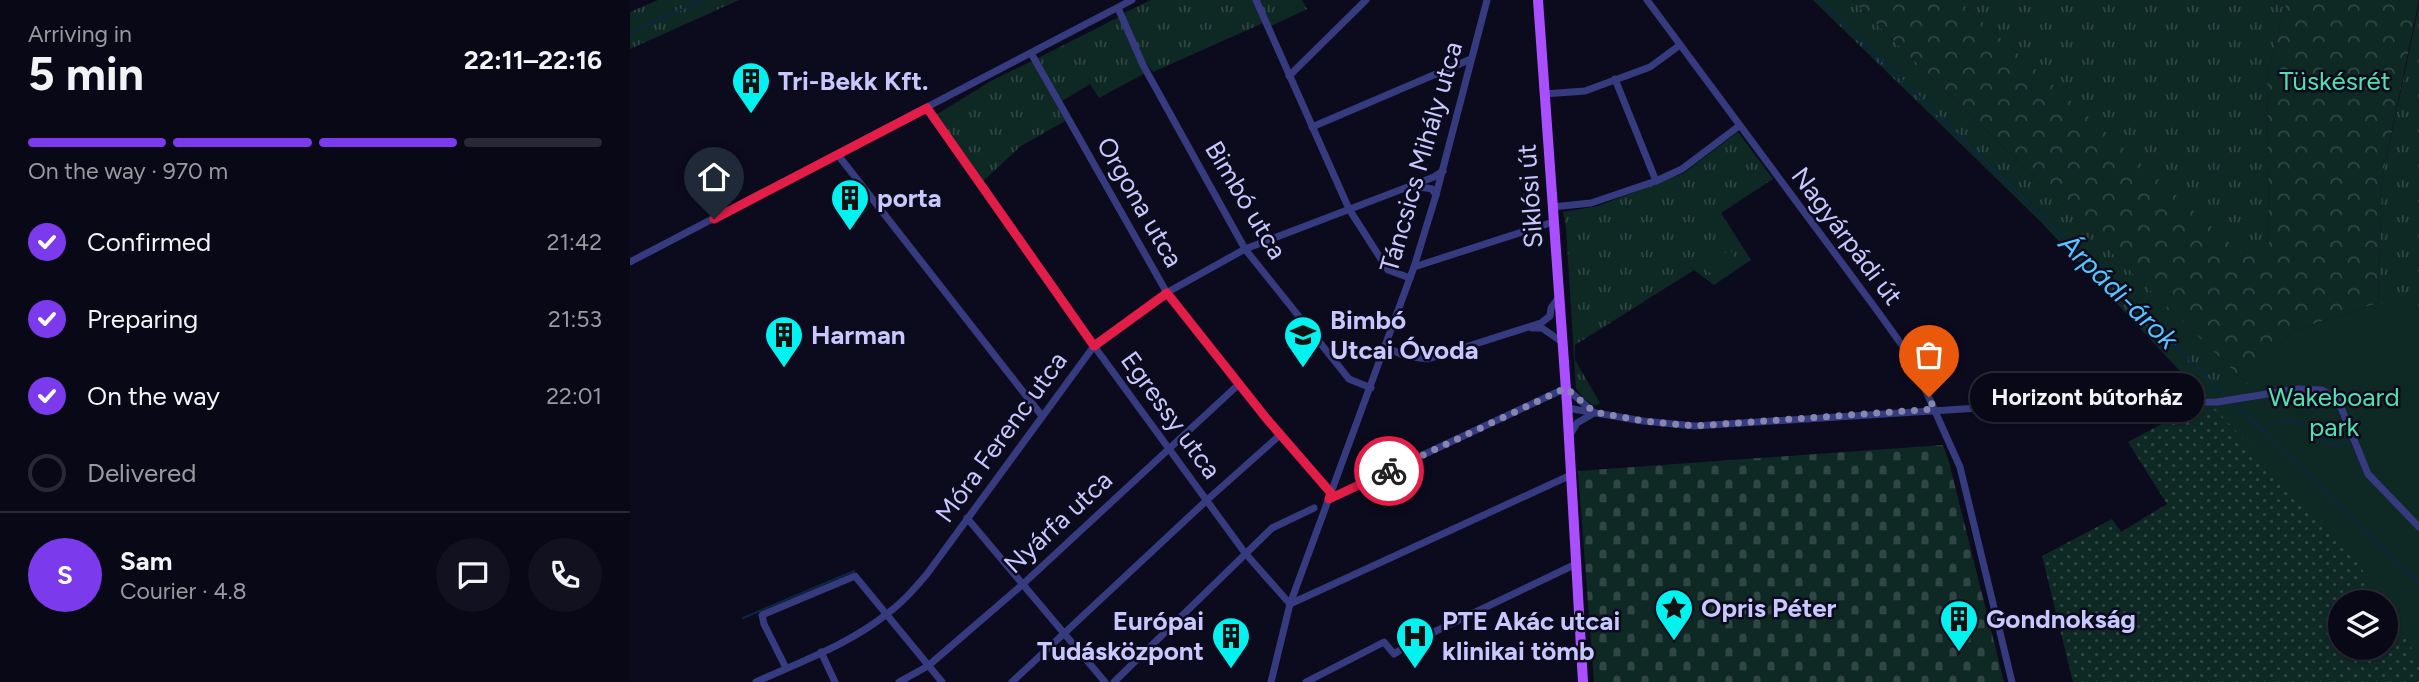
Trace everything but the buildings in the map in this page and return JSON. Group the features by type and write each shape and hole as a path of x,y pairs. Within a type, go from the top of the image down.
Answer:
{"main road":[{"name":"Siklósi út","path":"1538,0 1569,441"},
{"path":"1569,441 1583,682"}],"street":[{"path":"630,262 1132,0"},
{"path":"1256,0 1349,209 1388,270 1410,278"},
{"path":"1289,76 1366,0"},
{"name":"Táncsics Mihály utca","path":"1271,682 1290,604 1414,267 1443,171 1487,0"},
{"name":"Nagyárpádi út","path":"1647,0 1904,348 1922,380 1960,467 2012,682"},
{"name":"Bimbó utca","path":"1118,8 1143,65 1245,249 1349,379 1371,388"},
{"path":"1544,94 1585,91 1650,67 1680,45"},
{"name":"Orgona utca","path":"1031,53 1167,293 1330,496"},
{"path":"1312,127 1471,59"},
{"path":"1615,79 1656,181"},
{"name":"Egressy utca","path":"927,108 1094,346 1245,553 1290,604"},
{"path":"1552,207 1591,203 1656,181 1682,169 1739,126"},
{"path":"838,155 1042,416"},
{"name":"Móra Ferenc utca","path":"756,682 860,632 886,615 906,597 927,574 1094,346 1167,293 1245,249 1443,171"},
{"path":"1410,186 1432,189 1436,195"},
{"path":"1414,267 1553,222"},
{"path":"1386,347 1405,356 1428,359 1546,320 1559,298"},
{"path":"1518,330 1542,328 1562,342"},
{"name":"Nyárfa utca","path":"899,682 928,666 1023,583 1239,384"},
{"path":"1330,496 1566,388 1594,412"},
{"path":"1567,408 1643,421 1695,426 2041,404 2217,402 2298,389 2322,390 2338,400 2368,474 2419,527"},
{"path":"1569,441 1572,429 1594,412"},
{"path":"1012,682 1280,435"},
{"path":"1290,604 1571,475"},
{"path":"1114,682 1272,528 1314,508"},
{"path":"967,518 1105,682"},
{"path":"1306,682 1384,642 1394,654 1413,642 1576,564"},
{"path":"786,668 762,615 855,576 942,682"},
{"path":"821,652 835,682"}],"green space":[{"path":"658,0 739,0 630,49 630,12"},
{"path":"1151,0 1254,0 1263,23 1153,72 1145,62 1124,13"},
{"path":"1259,0 1302,0 1307,9 1269,27"},
{"path":"1813,0 1852,0 2247,384 2292,331 2378,303 2382,179 2419,5 2419,660 2398,627 2398,590 2373,590 2207,400 2040,221"},
{"name":"Tüskésrét","path":"1852,0 1958,0 2242,254 2269,244 2267,77 2287,0 2419,0 2382,179 2378,303 2292,331 2247,384"},
{"path":"1958,0 2287,0 2267,77 2269,244 2242,255"},
{"path":"1119,17 1147,72 1099,98 1090,84 1062,101 1038,58"},
{"path":"1032,61 1065,121 1021,146 982,182 936,115 991,81"},
{"path":"1738,132 1773,179 1721,213 1751,260 1714,285 1694,270 1575,345 1575,360 1600,403 1595,406 1584,399 1576,388 1563,212 1598,206 1684,173"},
{"path":"1730,250 1740,265 1716,281 1705,266"},
{"name":"Wakeboard park","path":"2378,303 2419,306 2419,660 2398,627 2398,590 2375,590 2356,560 2207,400 2247,384 2292,331"},
{"path":"2207,400 2356,560 2375,590 2328,590 2328,660 2398,660 2398,627 2419,660 2419,682 2073,682 2042,556 2112,519 2121,532 2167,504 2128,442"},
{"path":"1943,445 2004,682 1594,682 1578,471"}],"waterway":[{"path":"630,33 702,0"},
{"name":"Árpádi-árok","path":"1820,0 2227,397"},
{"path":"1973,403 2053,396 2118,397"},
{"path":"2132,397 2197,398"},
{"name":"Árpádi-árok","path":"2234,403 2419,583"},
{"path":"2277,422 2297,422 2330,444 2351,440 2364,473"},
{"path":"2264,430 2269,427"},
{"path":"743,618 854,571"}],"way so far":[{"path":"1389,471 1566,388 1579,402 1594,412 1643,421 1695,426 1934,409 1929,397"}],"place":[{"name":"Tri-Bekk Kft.","path":"751,115"},
{"name":"porta","path":"850,232"},
{"name":"Harman","path":"784,369"},
{"name":"Bimbó Utcai Óvoda","path":"1303,369"},
{"name":"Horizont bútorház","path":"1929,397"},
{"name":"Opris Péter","path":"1674,642"},
{"name":"Gondnokság","path":"1959,653"},
{"name":"Európai Tudásközpont","path":"1231,670"},
{"name":"PTE Akác utcai klinikai tömb","path":"1415,670"}],"route":[{"path":"714,219 927,108 1094,346 1167,293 1266,418 1331,493 1329,499 1389,471"}]}
